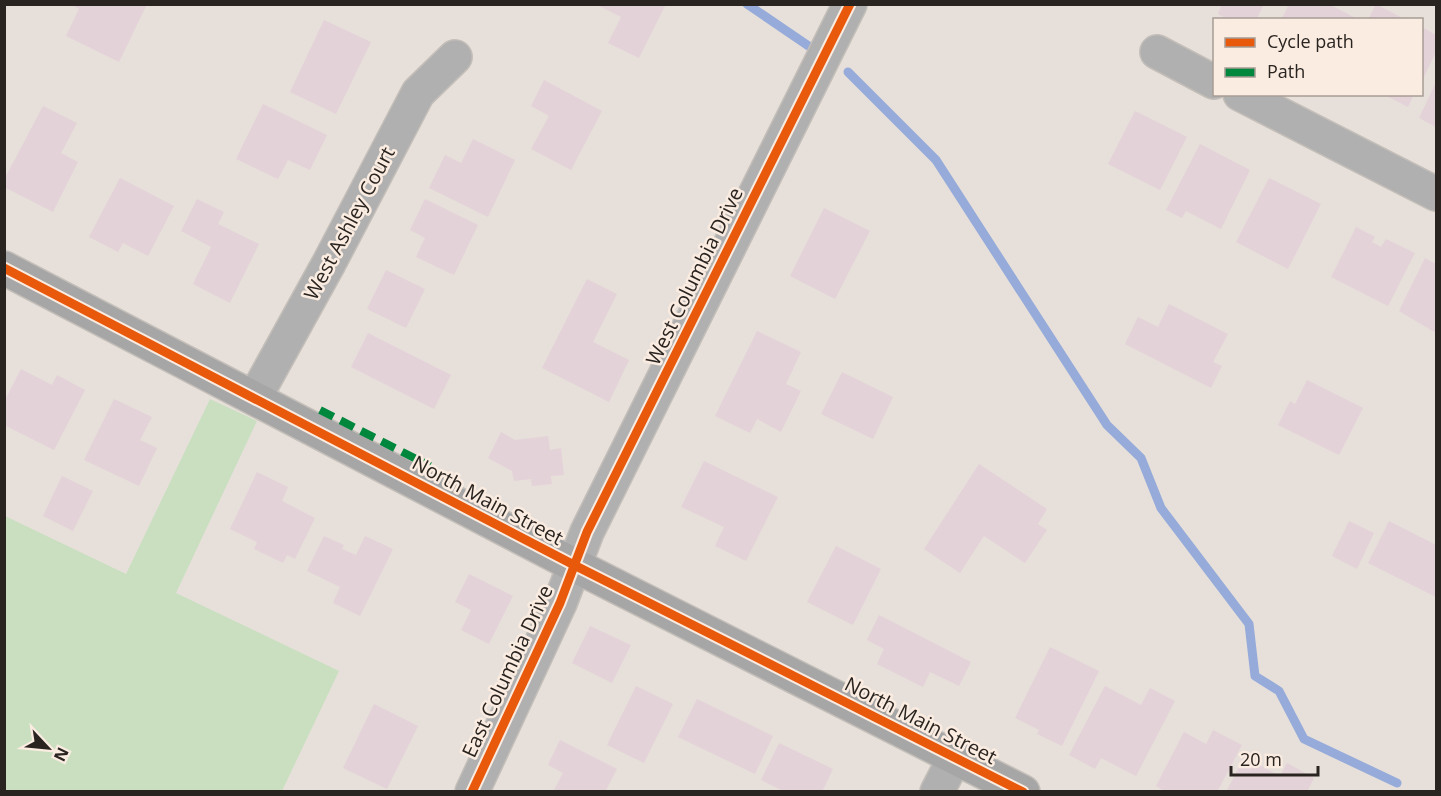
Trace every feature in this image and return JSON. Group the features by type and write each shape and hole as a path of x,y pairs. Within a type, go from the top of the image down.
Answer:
{"street":[{"name":"West Columbia Drive","path":"574,565 587,532 850,4"},
{"path":"1157,52 1213,81"},
{"name":"West Ashley Court","path":"255,397 329,263 418,93 455,57"},
{"path":"1244,96 1437,194"},
{"name":"North Main Street","path":"4,268 574,565 1023,792"},
{"name":"East Columbia Drive","path":"472,792 560,603 574,565"},
{"path":"937,792 955,757"}],"green space":[{"path":"210,399 257,421 176,593 339,671 282,791 5,791 5,516 126,574"}],"building":[{"path":"71,4 147,4 119,62 66,36 79,9"},
{"path":"595,4 666,4 639,58 608,43 621,17"},
{"path":"1216,4 1264,4 1257,18 1225,18 1218,14 1221,7"},
{"path":"1289,4 1329,4 1355,18 1282,18"},
{"path":"1376,4 1402,18 1369,18"},
{"path":"324,20 371,42 336,114 290,92"},
{"path":"1423,28 1436,35 1436,52 1423,79"},
{"path":"544,80 602,111 571,170 531,149 549,116 531,106"},
{"path":"1436,82 1436,127 1419,118"},
{"path":"1387,96 1413,96 1408,107"},
{"path":"263,104 327,135 310,170 288,160 278,179 236,159"},
{"path":"43,106 77,123 61,153 78,162 53,212 4,187 4,180"},
{"path":"1135,111 1187,137 1160,190 1108,164"},
{"path":"473,139 515,160 488,217 429,188 445,155 461,163"},
{"path":"1200,144 1250,170 1221,229 1186,211 1182,218 1166,210"},
{"path":"120,178 174,206 148,256 123,243 118,252 89,237"},
{"path":"1269,178 1321,204 1288,269 1236,242"},
{"path":"197,199 224,212 218,224 259,244 230,303 193,284 211,247 181,231"},
{"path":"425,199 478,225 454,275 416,257 425,238 410,230"},
{"path":"824,208 870,231 835,299 790,276"},
{"path":"1356,227 1375,237 1372,242 1381,247 1386,239 1415,253 1388,306 1331,277"},
{"path":"1425,258 1436,264 1436,333 1399,311"},
{"path":"386,270 425,289 406,328 367,309"},
{"path":"587,279 617,294 593,342 629,360 609,402 542,368"},
{"path":"1169,304 1228,334 1213,362 1222,366 1211,388 1125,344 1138,317 1158,327"},
{"path":"757,331 801,352 786,384 801,391 781,432 757,419 750,433 715,416"},
{"path":"368,333 451,375 434,409 351,367"},
{"path":"21,369 52,385 57,375 85,390 54,450 4,425 4,402"},
{"path":"842,372 893,397 873,439 821,414"},
{"path":"1307,380 1363,408 1339,455 1278,425 1290,401 1295,404"},
{"path":"114,399 152,417 140,440 157,448 139,486 84,460"},
{"path":"501,432 515,440 548,436 550,450 561,448 564,475 551,476 552,484 532,486 531,479 514,481 512,471 488,458"},
{"path":"704,461 778,497 746,561 715,546 724,527 681,507"},
{"path":"979,464 1047,509 1038,524 1047,530 1025,563 984,536 960,573 924,549"},
{"path":"257,472 288,487 282,501 315,518 295,559 287,555 283,563 254,549 257,542 230,529"},
{"path":"62,476 93,491 73,531 43,516"},
{"path":"1349,521 1374,533 1357,569 1332,556"},
{"path":"1389,521 1436,545 1436,597 1368,563"},
{"path":"324,536 344,545 342,549 356,555 365,536 393,549 360,616 333,603 340,587 307,571"},
{"path":"836,546 881,569 853,625 807,602"},
{"path":"469,574 513,596 489,644 461,630 471,610 455,602"},
{"path":"879,615 971,662 959,686 930,672 923,687 877,664 884,649 867,640"},
{"path":"590,626 631,645 612,683 572,663"},
{"path":"1050,647 1099,671 1062,746 1037,734 1039,730 1015,718"},
{"path":"636,686 673,704 644,763 607,745"},
{"path":"1105,686 1141,705 1150,688 1175,701 1136,776 1101,758 1095,769 1069,755"},
{"path":"697,699 773,736 755,774 678,737"},
{"path":"374,704 418,726 387,789 343,768"},
{"path":"1213,730 1242,745 1217,792 1166,792 1156,786 1184,732 1206,744"},
{"path":"560,740 617,769 605,792 553,792 563,773 548,765"},
{"path":"779,743 833,769 822,792 785,792 761,780"},
{"path":"1244,757 1280,776 1287,763 1314,778 1307,792 1226,792"}],"waterway":[{"path":"747,4 813,49"},
{"path":"848,72 936,160 1107,425 1141,458 1161,508 1249,624 1255,676 1279,691 1304,739 1397,783"}],"marked path":[{"path":"320,410 430,466"}],"cycle path":[{"path":"472,792 560,603 587,532 850,4"},
{"path":"4,268 574,565 1023,792"}]}
